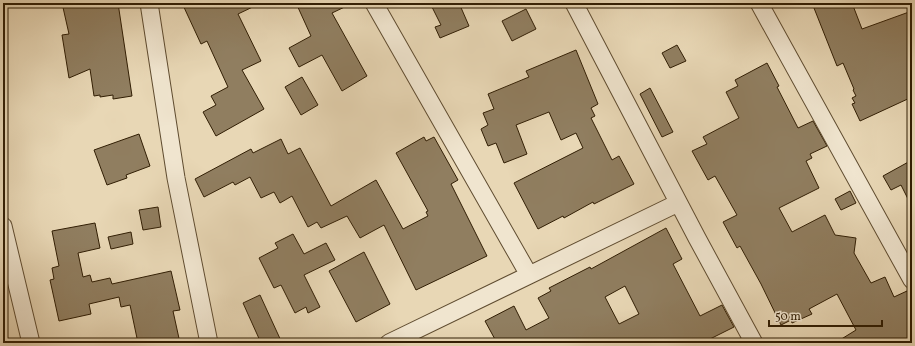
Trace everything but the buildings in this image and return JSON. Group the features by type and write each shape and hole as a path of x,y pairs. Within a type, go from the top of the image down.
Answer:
{"street":[{"path":"149,3 176,178 209,343"},
{"path":"374,3 529,275"},
{"path":"574,3 678,203 754,343"},
{"path":"759,3 912,280"},
{"path":"389,343 678,203"},
{"path":"3,226 31,343"}]}
